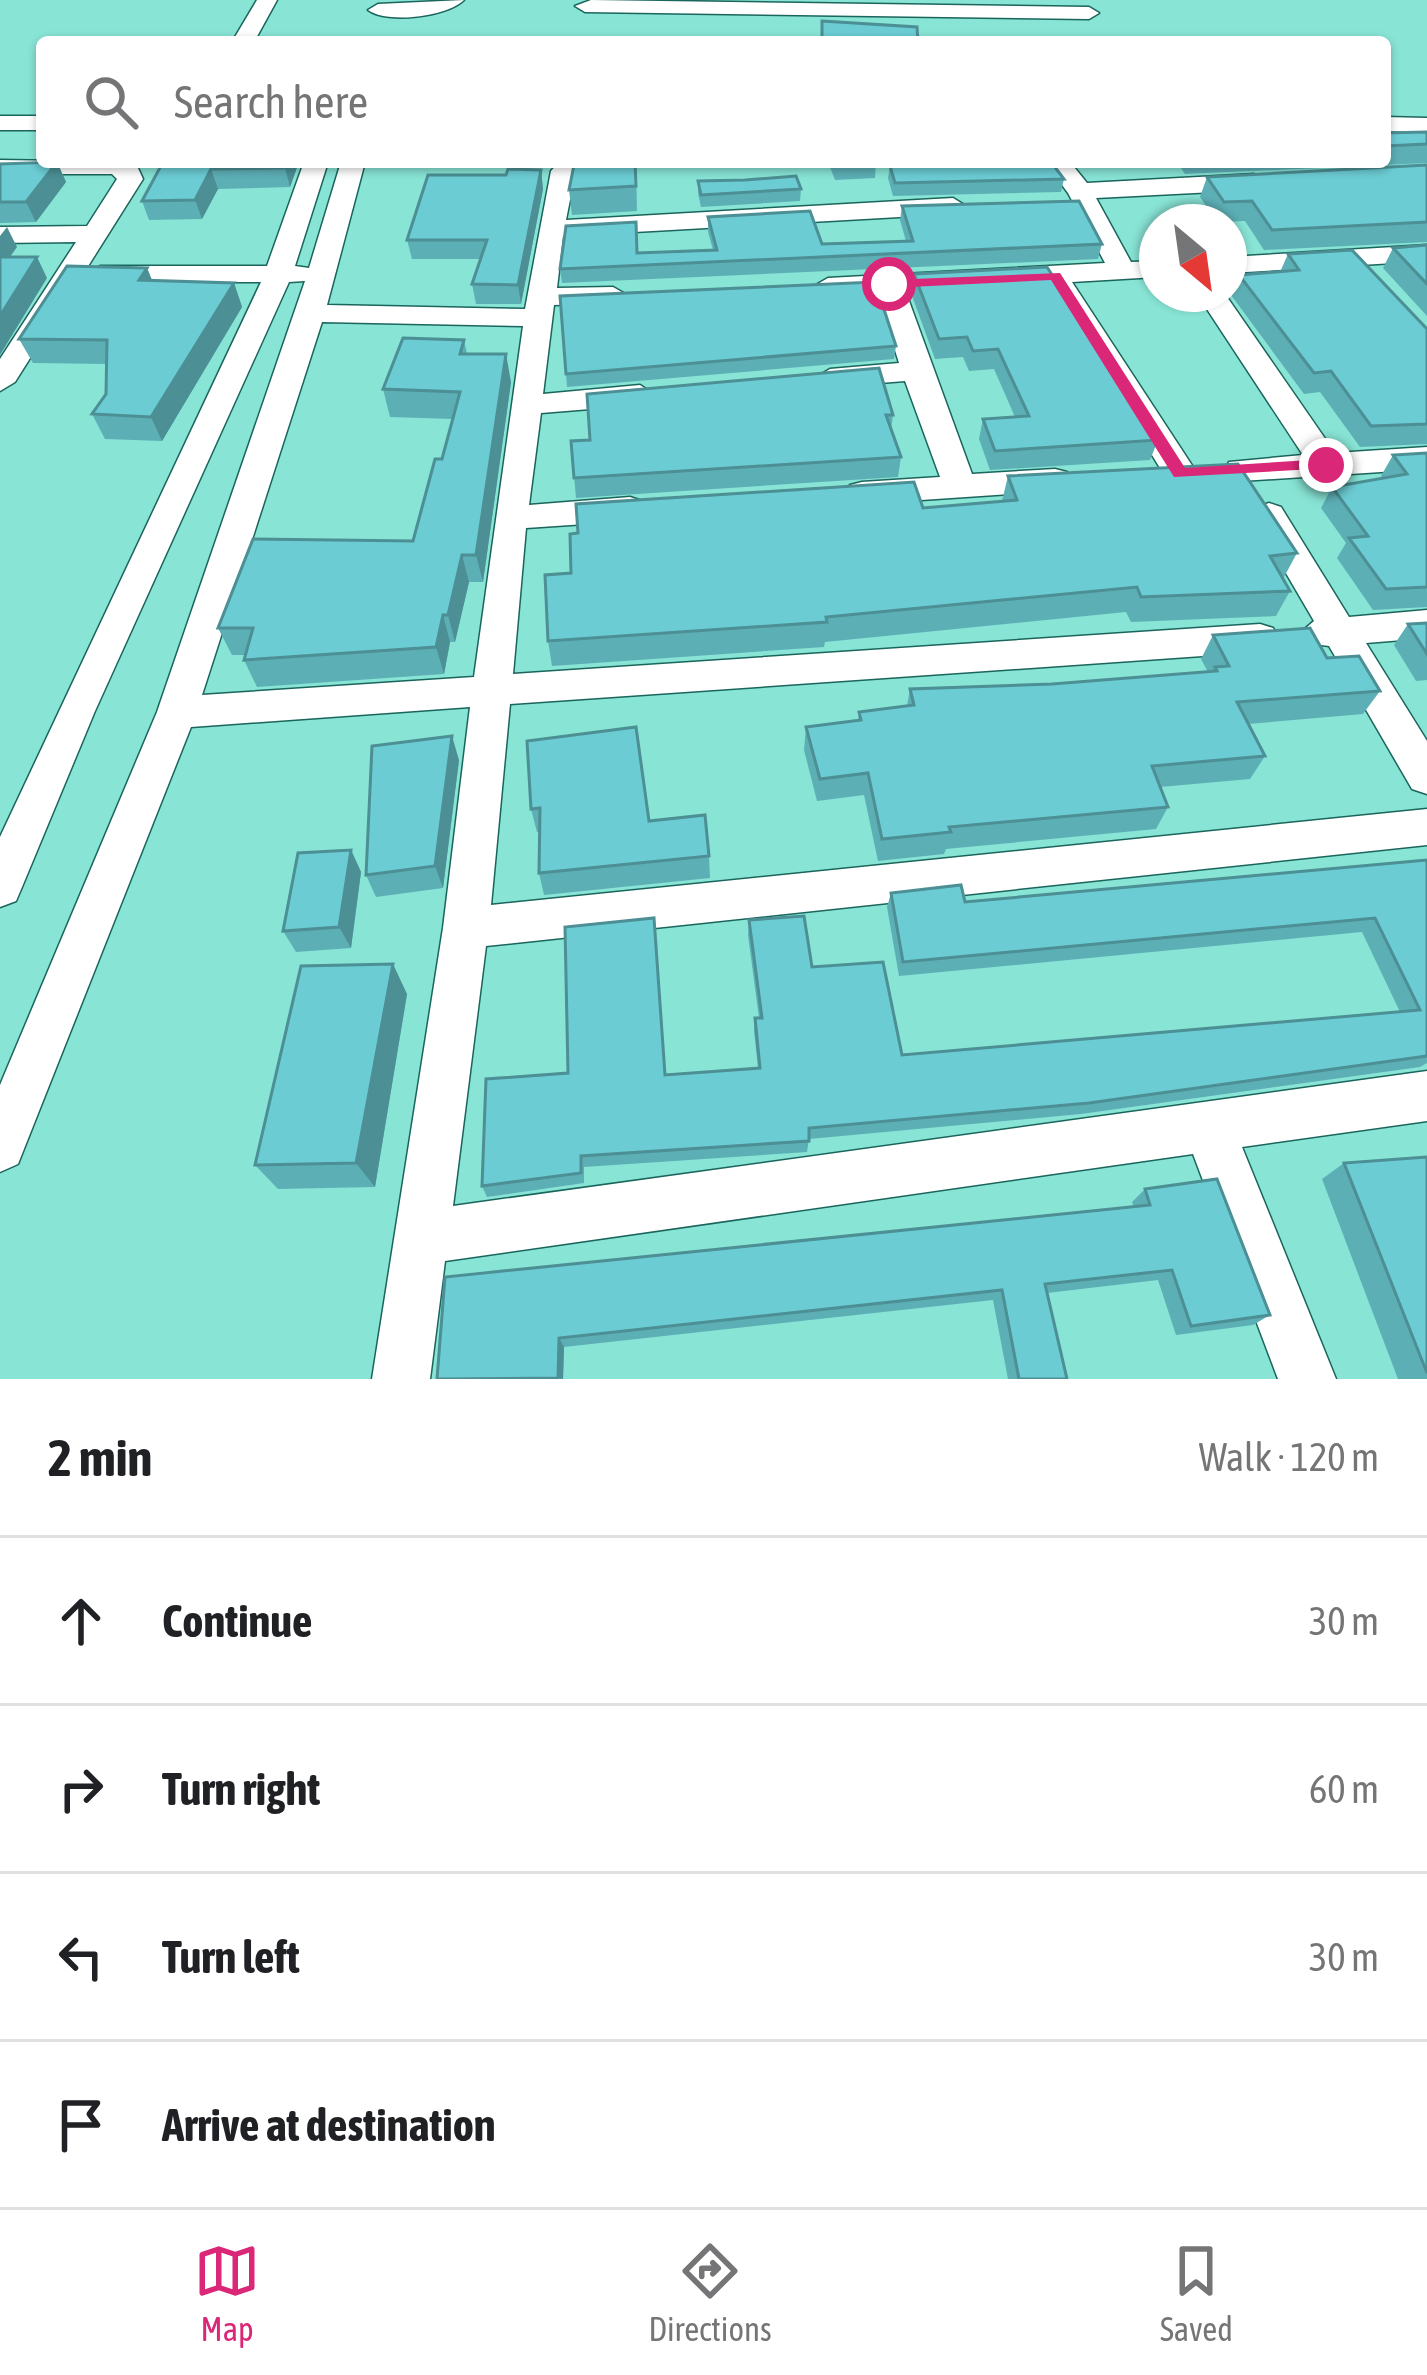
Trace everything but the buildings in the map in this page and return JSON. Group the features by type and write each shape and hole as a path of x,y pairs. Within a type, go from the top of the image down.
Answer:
{"street":[{"path":"246,36 267,0"},
{"path":"378,11 445,6 454,0"},
{"path":"584,10 1089,13"},
{"path":"0,124 36,123"},
{"path":"1391,124 1427,125"},
{"path":"0,167 36,167"},
{"path":"0,382 130,179 128,171 109,168"},
{"path":"0,887 75,711 278,275 314,168"},
{"path":"0,1147 177,712 310,313 351,168"},
{"path":"401,1379 466,928 510,518 551,229 567,168"},
{"path":"1060,168 1122,270"},
{"path":"1077,199 1282,180"},
{"path":"551,229 979,205"},
{"path":"0,236 94,234"},
{"path":"1247,264 1427,253"},
{"path":"1351,257 1381,290"},
{"path":"796,287 1139,270"},
{"path":"68,274 322,273"},
{"path":"1055,276 1180,473"},
{"path":"889,284 959,486"},
{"path":"310,313 539,308 633,294"},
{"path":"1223,312 1326,465"},
{"path":"0,320 36,320"},
{"path":"802,381 916,371"},
{"path":"526,405 664,393"},
{"path":"1136,476 1427,458"},
{"path":"1241,470 1427,777"},
{"path":"818,496 1092,478"},
{"path":"510,518 675,506"},
{"path":"177,712 1427,624"},
{"path":"466,928 1427,826"},
{"path":"423,1237 1427,1096"},
{"path":"1208,1127 1306,1379"}],"route":[{"path":"889,284 1055,276 1180,473 1326,465"}]}
